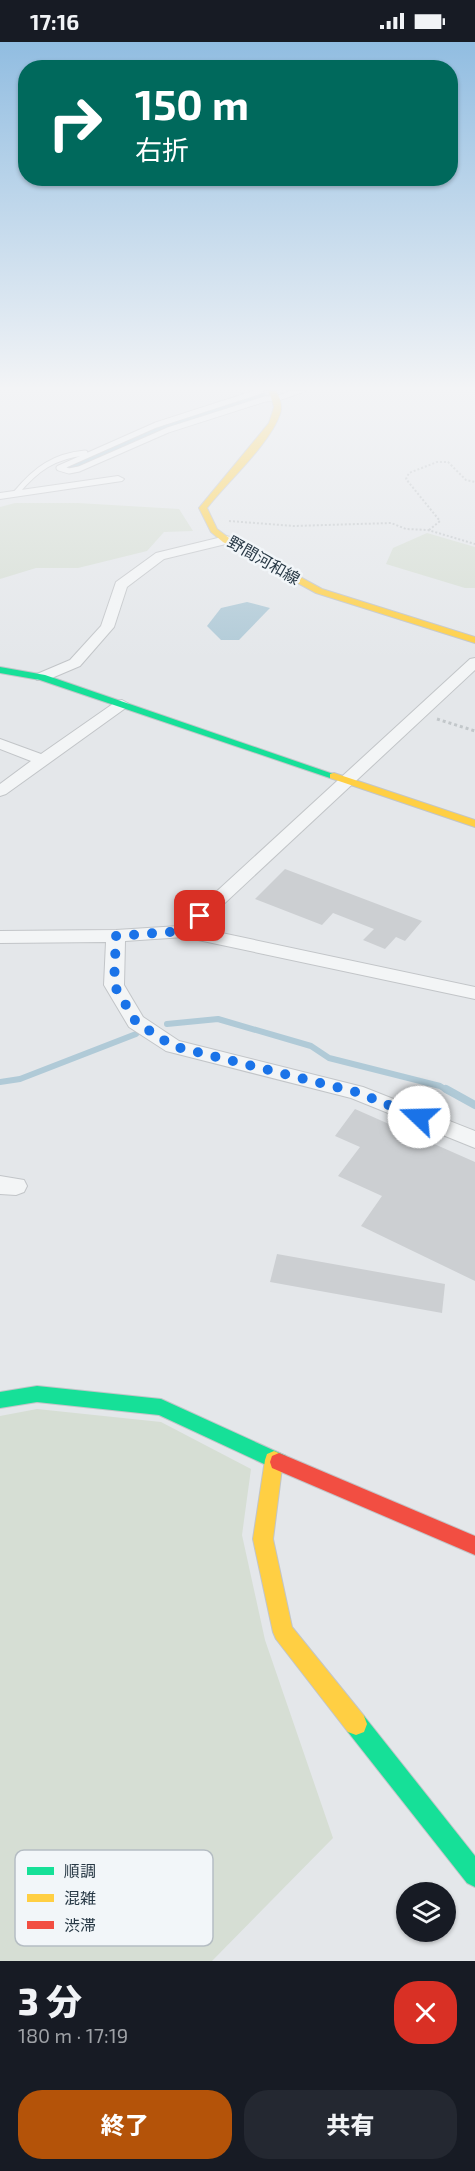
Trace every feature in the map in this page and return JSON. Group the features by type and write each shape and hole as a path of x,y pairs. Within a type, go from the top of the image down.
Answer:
{"street":[{"path":"0,496 107,481"},
{"path":"207,519 203,508 224,481"},
{"name":"野間河和線","path":"207,519 214,530 226,540 319,591 475,640"},
{"path":"42,677 75,663 107,627 121,585 160,556 226,540"},
{"path":"184,931 475,662"},
{"path":"0,670 42,677 344,782 475,824"},
{"path":"0,791 122,704"},
{"path":"0,744 42,760"},
{"path":"0,937 116,936 184,931 475,993"},
{"path":"116,936 114,985 136,1022 173,1046 356,1092 475,1140"},
{"path":"0,1400 37,1394 161,1407 274,1460 475,1546"},
{"path":"274,1460 263,1539 283,1632 475,1875"}],"lane":[{"path":"16,493 26,481"}],"path":[{"path":"407,481 440,521 428,530"},
{"path":"207,519 294,526 392,523 406,529 428,530 475,543"},
{"path":"419,713 475,731"}],"shaded area":[{"path":"15,503 78,503 179,509 193,531 164,532 147,551 78,568 36,568 0,579 0,507"},
{"path":"427,533 475,547 475,588 465,588 386,564 393,548"},
{"path":"37,1409 161,1422 251,1469 242,1535 265,1640 333,1838 212,1961 0,1961 0,1416"}],"water":[{"path":"247,602 270,608 239,640 221,640 207,626 221,608"}],"building":[{"path":"285,869 422,921 405,941 396,937 385,949 363,940 374,929 333,913 322,925 255,899"},
{"path":"355,1109 475,1162 475,1281 361,1226 382,1196 338,1176 360,1147 335,1136"},
{"path":"277,1254 445,1284 442,1313 270,1282"}],"waterway":[{"path":"167,1024 218,1019 311,1046 329,1058 440,1086 448,1091"},
{"path":"0,1082 20,1079 136,1034"},
{"path":"446,1089 475,1105"}],"traffic: fast":[{"path":"0,670 42,677 334,776"},
{"path":"0,1400 37,1394 161,1407 279,1462"},
{"path":"356,1724 475,1875"}],"traffic: slow":[{"path":"226,481 203,508 214,530 226,540 319,591 475,640"},
{"path":"334,776 475,824"},
{"path":"274,1460 263,1539 283,1632 356,1724"}],"traffic: jam":[{"path":"279,1462 475,1546"}],"route":[{"path":"200,916 184,931 116,936 114,985 136,1022 173,1046 356,1092 419,1117"}]}
